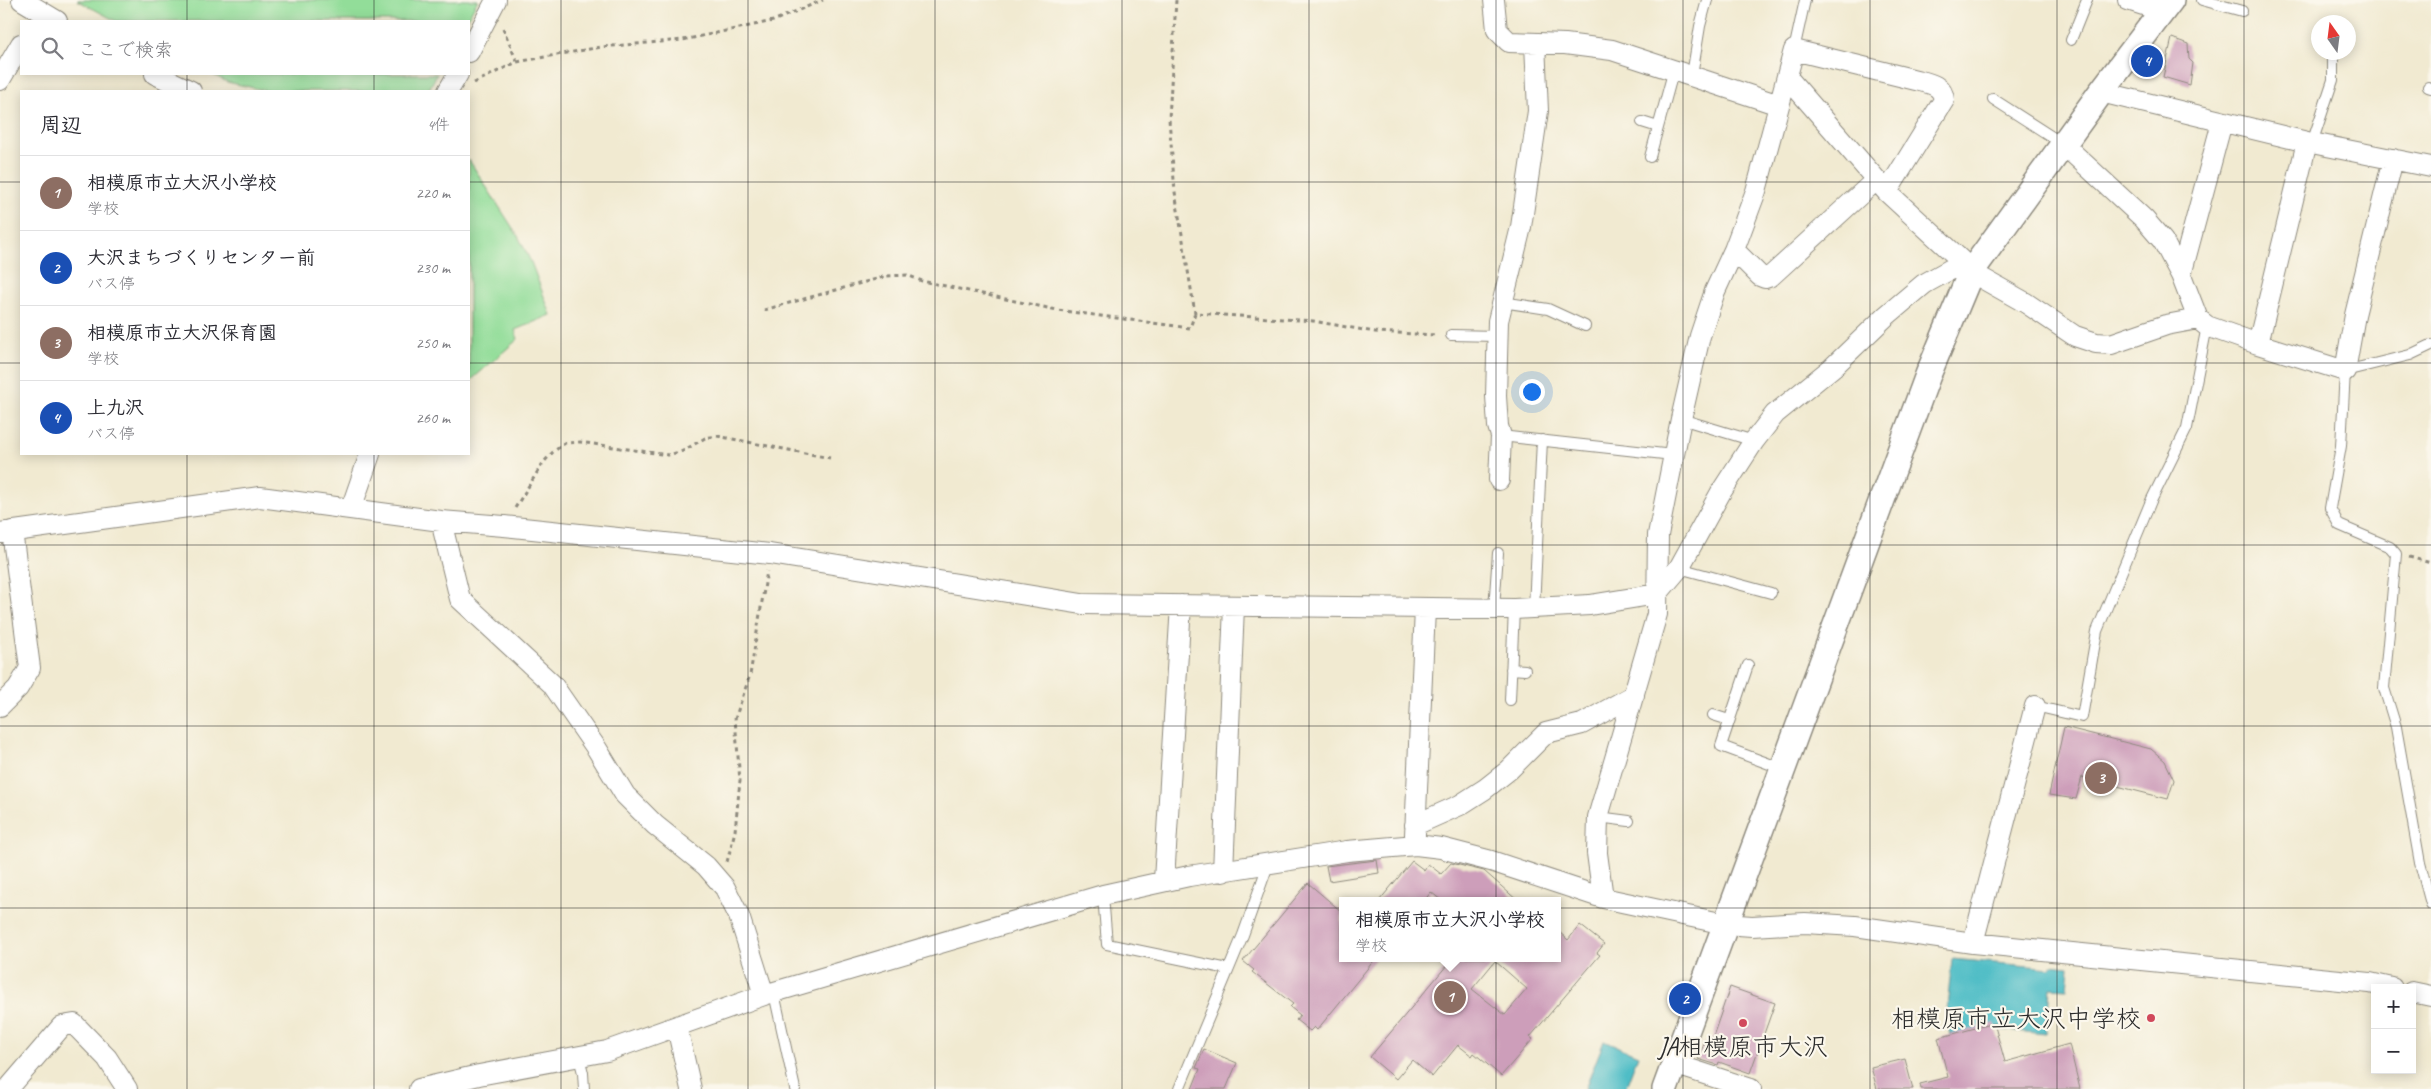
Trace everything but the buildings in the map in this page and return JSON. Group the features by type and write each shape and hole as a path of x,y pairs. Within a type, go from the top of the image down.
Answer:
{"street":[{"path":"22,0 44,18"},
{"path":"1494,0 1497,30 1509,42 1565,44 1612,50 1779,105"},
{"path":"1665,1089 1928,375 1971,272 2101,92 2167,5 2128,0"},
{"path":"470,50 495,3"},
{"path":"1499,480 1501,436 1497,411 1497,336 1502,302 1521,227 1538,111 1535,43"},
{"path":"0,80 20,46"},
{"path":"1603,898 1597,853 1598,817 1658,614 1658,535 1681,419 1700,336 1715,291 1734,250 1756,191 1794,50 1916,80 1936,86 1941,90 1944,100 1881,186 1771,276 1764,278 1760,276 1734,250"},
{"path":"157,75 189,90"},
{"path":"1787,77 1881,186 1971,272"},
{"path":"2101,92 2309,142 2431,167"},
{"path":"2181,275 2222,122"},
{"path":"2258,344 2309,142"},
{"path":"2063,144 2144,219 2163,241 2203,322"},
{"path":"0,706 18,688 30,668 6,532 260,497 441,521 770,554 1082,604 1514,609 1590,605 1657,594 1679,568 1721,492 1754,441 1775,414 1833,367 1886,316 1924,284 1952,269 1960,268 1971,272 2026,304 2075,336 2096,343 2111,344 2166,325 2203,322 2258,344 2345,371 2355,315 2393,159"},
{"path":"351,508 370,455"},
{"path":"441,521 460,599 552,684 626,795 654,825 706,866 722,884 739,916 769,994"},
{"path":"1164,880 1181,605"},
{"path":"1223,872 1234,606"},
{"path":"1416,845 1415,825 1425,609"},
{"path":"1415,825 1460,805 1485,789 1509,770 1546,732 1582,724 1634,695"},
{"path":"1973,943 2035,706"},
{"path":"429,1088 607,1051 769,994 1103,895 1164,880 1347,851 1416,845 1441,848 1491,861 1603,898 1725,924 1752,926 1805,923 1856,926 1973,943 2374,984"},
{"path":"2416,993 2431,996"},
{"path":"8,1089 62,1026 74,1024 107,1058 127,1089"},
{"path":"677,1027 691,1089"},
{"path":"1674,1064 1750,1089"}],"lane":[{"path":"1650,157 1658,127 1683,72 1700,26 1707,0"},
{"path":"1794,50 1805,0"},
{"path":"2071,40 2087,0"},
{"path":"2202,0 2242,10"},
{"path":"2309,142 2333,80 2333,60"},
{"path":"1993,99 2063,144"},
{"path":"1642,122 1658,127"},
{"path":"1502,302 1548,310 1586,326"},
{"path":"2035,706 2082,717 2097,632 2151,502 2187,428 2203,322"},
{"path":"1451,335 1497,336"},
{"path":"2431,345 2410,355 2345,371 2341,446 2330,508 2339,525 2390,547 2396,554 2384,688 2396,727 2420,863 2431,904"},
{"path":"1681,419 1754,441"},
{"path":"1501,436 1673,456"},
{"path":"1534,608 1542,440"},
{"path":"1494,609 1498,553"},
{"path":"1679,568 1771,593"},
{"path":"1510,700 1514,609"},
{"path":"1748,665 1721,746 1784,770"},
{"path":"1511,669 1525,670"},
{"path":"1713,716 1729,720"},
{"path":"1598,817 1629,821"},
{"path":"1179,1089 1268,865"},
{"path":"1103,895 1107,944 1228,969"},
{"path":"769,994 795,1089"},
{"path":"579,1057 584,1089"}],"path":[{"path":"458,84 516,62 601,47 683,40 772,20 823,0"},
{"path":"764,310 887,276 907,275 922,280 1066,311 1190,328 1195,313 1175,192 1169,120 1176,0"},
{"path":"495,3 516,62"},
{"path":"1195,313 1313,321 1375,332 1451,335"},
{"path":"504,526 542,463 565,443 580,442 668,455 683,451 705,438 717,436 830,458"},
{"path":"722,884 735,831 740,781 735,719 750,675 770,554"},
{"path":"2396,554 2431,563"}],"green space":[{"path":"77,0 478,0 467,20 114,20"},
{"path":"214,75 436,75 429,90 263,90 227,82"},
{"path":"470,162 518,236 531,262 551,315 515,330 518,339 470,381"}],"water":[{"path":"1952,959 2051,968 2051,965 2069,967 2067,989 2050,988 2046,1034 1995,1029 1950,1035 1946,1018"},
{"path":"1604,1041 1638,1055 1625,1089 1585,1089"}],"place":[{"name":"上九沢","path":"2147,61"},
{"name":"相模原市立大沢保育園","path":"2101,778"},
{"name":"相模原市立大沢小学校","path":"1450,997"},
{"name":"大沢まちづくりセンター前","path":"1685,999"},
{"name":"相模原市立大沢中学校","path":"2151,1018"},
{"name":"JA相模原市大沢","path":"1743,1023"}]}
